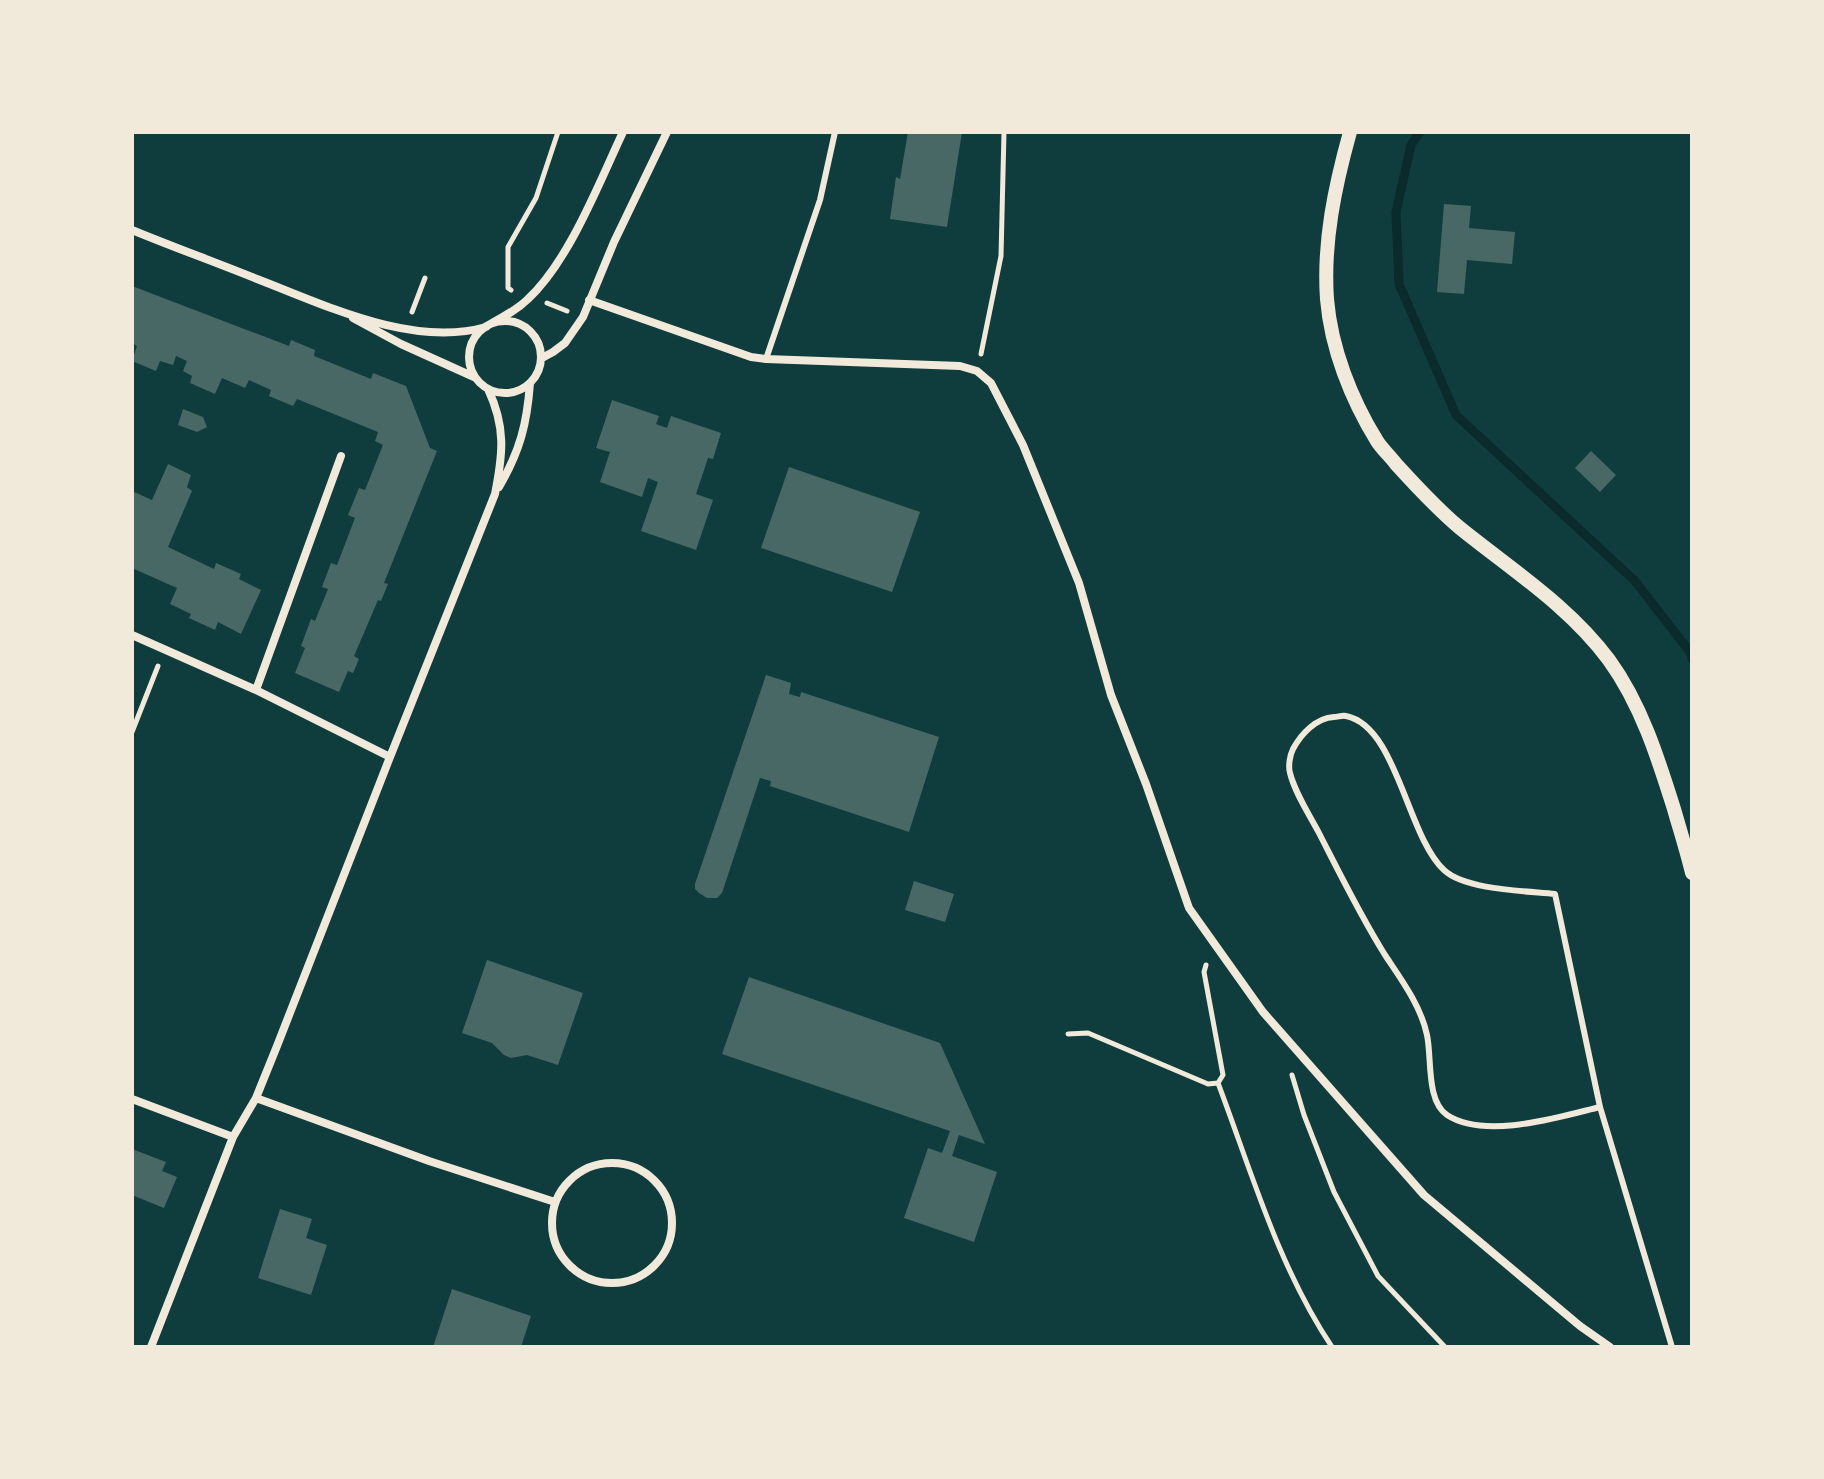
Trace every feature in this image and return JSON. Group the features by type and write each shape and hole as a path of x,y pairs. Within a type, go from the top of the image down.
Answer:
{"street":[{"path":"476,379 470,367 470,349 476,335 531,297 551,271 571,241 623,132"},
{"path":"542,358 565,343 578,325 667,132"},
{"path":"1350,132 1330,221 1327,300 1336,350 1357,403 1378,443 1409,478 1458,526 1579,625 1610,661 1638,707 1663,774 1692,873"},
{"path":"132,230 342,312 476,379 488,389 502,393 521,390 540,368 542,358 538,340 528,329 511,321 460,333 427,333 342,312"},
{"path":"589,300 736,352 766,359 969,367 991,383 1023,445 1079,583 1111,695 1189,908 1263,1012 1424,1195 1580,1326 1610,1347"},
{"path":"151,1347 233,1137 256,1098 495,494 521,443 529,412 530,383"},
{"path":"488,389 499,415 502,437 495,494"},
{"path":"256,690 341,456"},
{"path":"132,635 256,690 390,757"},
{"path":"256,1098 417,1157 555,1202"},
{"path":"132,1099 233,1137"},
{"path":"616,1163 637,1168 654,1181 667,1198 672,1219 670,1240 660,1259 645,1273 625,1282 603,1283 583,1276 566,1263 555,1244 551,1224 555,1202 563,1187 576,1175 595,1166 616,1163"}],"lane":[{"path":"766,359 820,200 835,132"},
{"path":"1600,1107 1548,1120 1501,1126 1466,1123 1444,1114 1434,1097 1427,1034 1419,1013 1364,921 1289,771 1291,753 1302,734 1324,718 1345,716 1364,725 1382,745 1429,853 1445,871 1457,879 1483,886 1555,894 1600,1107 1672,1347"}],"path":[{"path":"508,288 508,247 536,198 558,132"},
{"path":"977,371 1001,256 1004,132"},
{"path":"132,732 164,649"},
{"path":"1218,1083 1223,1075 1204,972 1207,961 1221,954"},
{"path":"1068,1034 1088,1033 1208,1084 1218,1083"},
{"path":"1292,1074 1304,1115 1334,1192 1378,1276 1445,1347"},
{"path":"1218,1083 1274,1238 1312,1317 1332,1347"}],"building":[{"path":"908,132 962,132 947,227 890,219 896,177 900,179"},
{"path":"1444,204 1471,206 1469,228 1515,232 1512,264 1467,260 1464,294 1437,292"},
{"path":"132,286 289,346 291,340 315,350 314,356 371,379 373,373 406,386 430,448 437,451 384,583 388,584 354,656 359,659 353,673 348,671 339,692 295,673 305,648 301,646 311,619 315,621 328,589 322,587 331,563 337,565 355,518 348,515 359,488 365,490 383,445 375,441 378,432 297,399 293,406 269,396 271,390 249,380 245,388 222,378 215,394 190,383 192,376 183,371 187,361 176,356 173,365 160,361 156,371 132,361 137,346 132,343"},
{"path":"612,400 659,416 656,424 667,428 671,416 721,433 713,459 708,458 696,494 713,500 696,550 641,531 658,482 648,478 642,497 600,482 610,452 596,448"},
{"path":"183,409 203,417 207,427 197,432 178,425"},
{"path":"1591,451 1616,475 1600,492 1575,468"},
{"path":"168,464 191,475 187,487 192,491 168,547 214,569 216,563 241,574 239,579 261,590 241,634 218,622 215,630 189,618 191,614 170,604 177,588 132,568 132,491 152,500"},
{"path":"789,467 920,512 892,592 761,548"},
{"path":"766,675 791,683 789,694 800,697 801,692 939,737 909,832 770,786 771,781 760,778 722,893 717,898 707,898 695,889 695,884"},
{"path":"914,881 954,894 945,922 905,910"},
{"path":"487,960 583,993 558,1065 527,1055 511,1058 492,1043 462,1033"},
{"path":"749,977 940,1043 985,1144 959,1135 952,1156 997,1172 974,1242 904,1218 928,1148 942,1153 950,1131 722,1054"},
{"path":"132,1149 166,1162 162,1171 177,1177 164,1208 132,1195"},
{"path":"280,1209 312,1219 306,1238 327,1245 311,1295 258,1278"},
{"path":"452,1289 531,1316 521,1347 433,1347"}],"waterway":[{"path":"1420,132 1411,145 1396,212 1399,284 1456,415 1635,581 1690,652 1692,659"}]}
